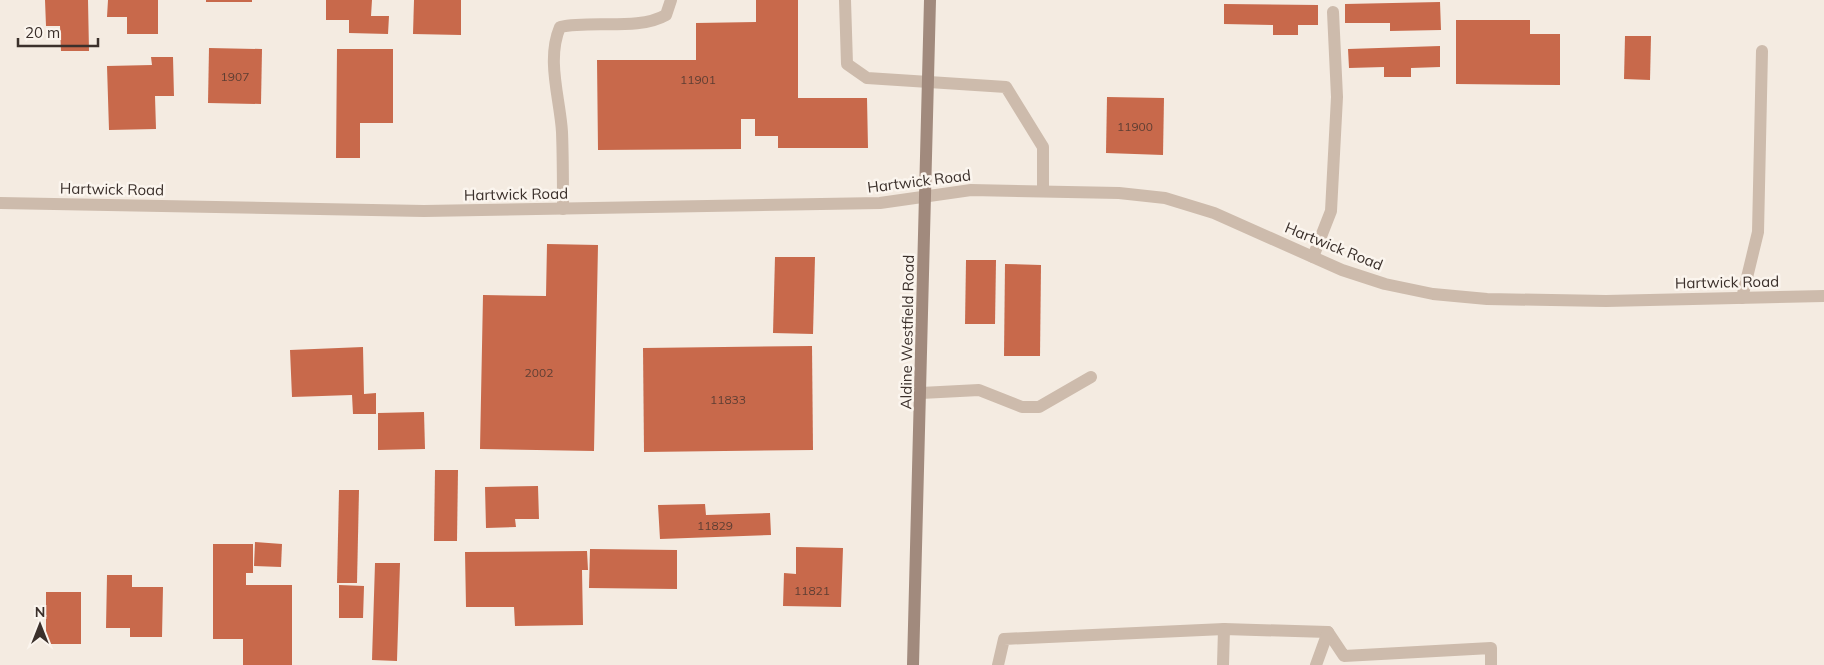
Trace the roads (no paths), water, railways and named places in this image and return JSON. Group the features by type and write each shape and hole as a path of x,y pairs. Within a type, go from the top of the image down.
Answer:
{"main road":[{"name":"Aldine Westfield Road","path":"913,665 922,393 930,0"}],"street":[{"path":"563,209 562,131 555,94 554,39 560,27 576,23 654,22 666,15 671,0"},
{"path":"845,0 848,64 867,78 1006,87 1043,147 1043,191"},
{"path":"1313,257 1331,211 1337,96 1333,12"},
{"path":"1742,298 1758,232 1762,51"},
{"name":"Hartwick Road","path":"0,203 424,211 880,204 971,190 1043,191 1165,198 1214,213 1342,270 1385,284 1433,294 1487,299 1606,301 1824,296"},
{"path":"922,393 979,390 1022,407 1039,407 1091,377"},
{"path":"998,665 1004,639 1224,628 1328,632"},
{"path":"1223,665 1224,628"},
{"path":"1316,665 1328,632"},
{"path":"1328,632 1344,656 1491,648 1491,665"}]}
